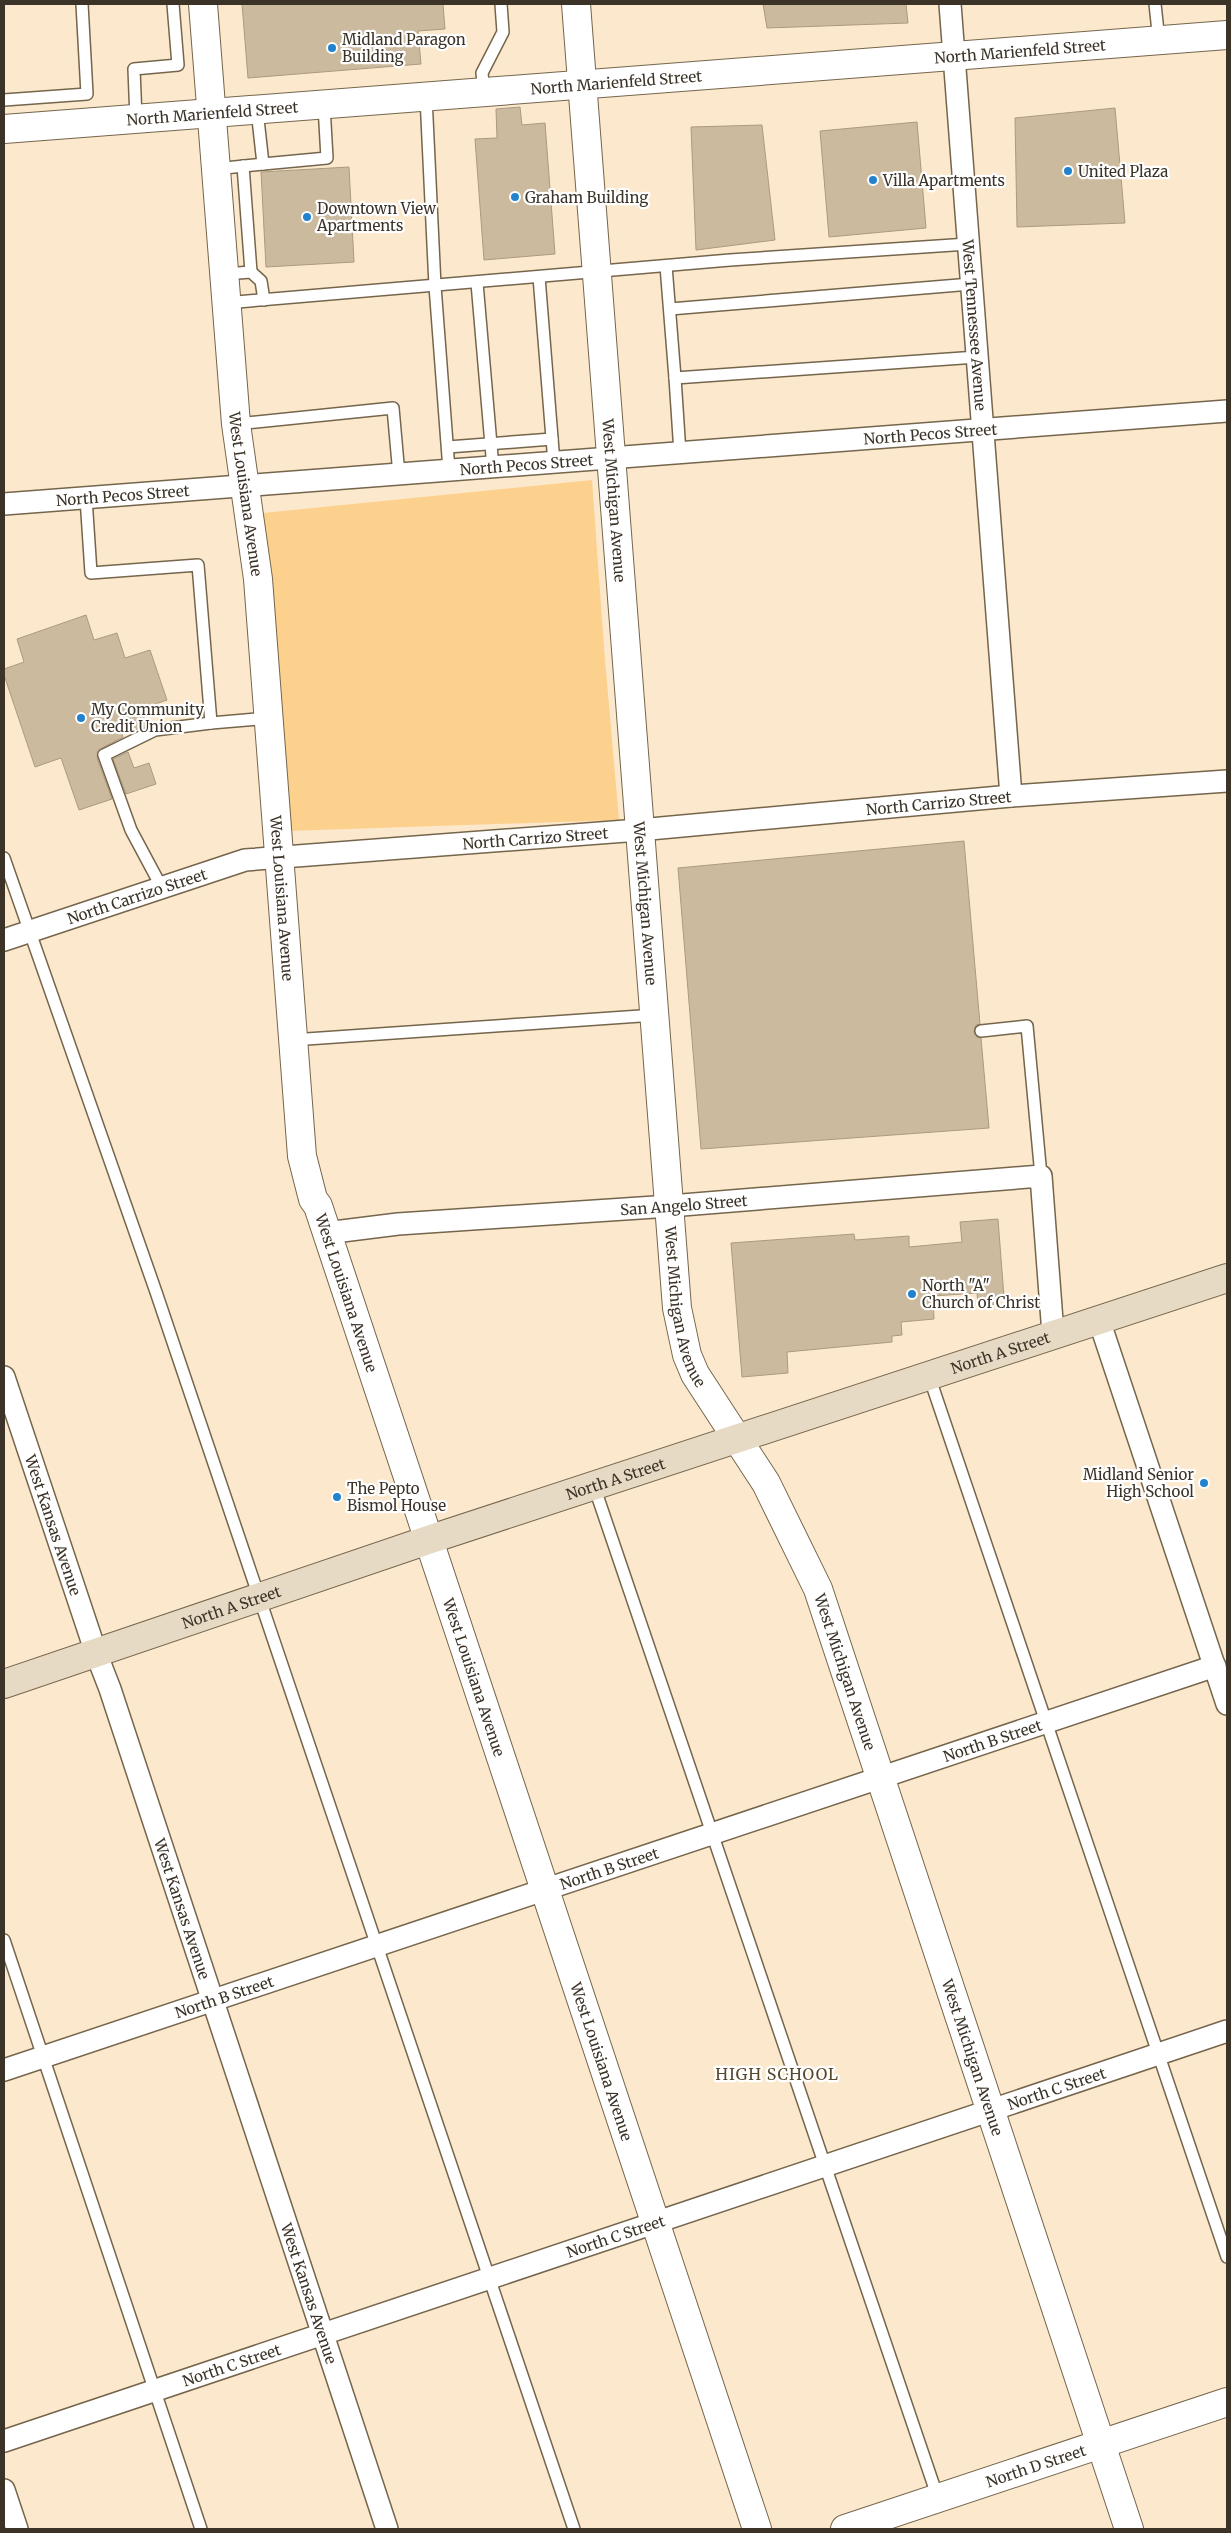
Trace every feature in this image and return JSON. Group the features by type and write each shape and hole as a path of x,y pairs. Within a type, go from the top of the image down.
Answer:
{"main road":[{"name":"North A Street","path":"4,1684 428,1540 1227,1278"}],"street":[{"name":"West Louisiana Avenue","path":"203,4 210,114 236,424 258,579 302,1156 313,1199 318,1206 758,2529"},
{"name":"West Michigan Avenue","path":"576,4 677,1308 687,1355 695,1374 766,1483 818,1589 1129,2529"},
{"name":"West Tennessee Avenue","path":"950,4 1011,796"},
{"name":"North Marienfeld Street","path":"4,129 324,106 1227,35"},
{"name":"North Pecos Street","path":"4,504 1227,411"},
{"name":"North Carrizo Street","path":"4,940 245,860 639,830 1011,796 1227,781"},
{"name":"San Angelo Street","path":"326,1233 398,1224 670,1206 1041,1176"},
{"path":"1041,1176 1053,1334"},
{"path":"1099,1320 1227,1704"},
{"name":"West Kansas Avenue","path":"4,1377 96,1653 110,1689 387,2529"},
{"name":"North B Street","path":"4,2070 1214,1666"},
{"name":"North C Street","path":"4,2441 323,2336 1227,2032"},
{"name":"North D Street","path":"845,2529 1227,2402"},
{"path":"4,2490 17,2529"}],"lane":[{"path":"4,100 87,94 82,4"},
{"path":"136,120 134,70 178,65 173,4"},
{"path":"484,92 482,73 503,32 501,4"},
{"path":"1155,4 1159,41"},
{"path":"426,97 435,286 449,470"},
{"path":"215,169 327,158 324,106"},
{"path":"257,110 263,164"},
{"path":"244,166 251,272 261,281 264,300"},
{"path":"225,303 666,266 968,244"},
{"path":"666,266 680,453"},
{"path":"223,274 251,272"},
{"path":"539,278 554,463"},
{"path":"477,282 493,468"},
{"path":"670,309 971,284"},
{"path":"675,378 977,357"},
{"path":"236,424 393,408 399,475"},
{"path":"448,447 552,439"},
{"path":"86,498 91,573 198,565 211,723"},
{"path":"162,888 131,830 104,755 155,730 269,718"},
{"path":"4,858 130,1217 375,1946 574,2529"},
{"path":"292,1040 655,1015"},
{"path":"981,1030 1027,1026 1041,1176"},
{"path":"929,1375 1227,2258"},
{"path":"594,1486 938,2498"},
{"path":"4,1940 201,2529"}],"shaded area":[{"path":"592,480 619,820 288,831 263,513"}],"building":[{"name":"Midland Paragon Building","path":"242,4 443,4 445,29 418,31 421,64 248,78"},
{"path":"763,4 906,4 908,23 767,28"},
{"name":"Graham Building","path":"520,107 522,125 545,123 555,254 484,260 475,139 497,138 496,109"},
{"name":"United Plaza","path":"1115,108 1125,223 1017,227 1015,118"},
{"name":"Villa Apartments","path":"917,122 926,228 829,237 820,131"},
{"path":"762,125 775,240 696,250 691,127"},
{"name":"Downtown View Apartments","path":"349,167 354,262 266,267 261,172"},
{"name":"My Community Credit Union","path":"86,615 94,640 117,633 125,658 150,650 167,700 141,709 147,726 122,734 123,737 98,750 97,758 112,799 79,810 61,758 35,767 4,675 4,669 24,662 17,639"},
{"path":"128,752 134,768 149,763 156,784 126,794 113,759"},
{"path":"964,841 980,1024 976,1025 974,1031 975,1036 981,1038 989,1128 701,1149 678,868"},
{"name":"North \"A\" Church of Christ","path":"998,1219 1004,1297 997,1297 998,1304 978,1305 977,1293 933,1296 934,1319 901,1322 902,1335 892,1336 892,1342 787,1352 788,1373 742,1377 731,1243 854,1234 855,1240 909,1236 909,1247 962,1242 960,1222"}],"place":[{"name":"Midland Paragon Building","path":"332,48"},
{"name":"United Plaza","path":"1068,171"},
{"name":"Villa Apartments","path":"873,180"},
{"name":"Graham Building","path":"515,197"},
{"name":"Downtown View Apartments","path":"307,217"},
{"name":"My Community Credit Union","path":"81,718"},
{"name":"North \"A\" Church of Christ","path":"912,1294"},
{"name":"Midland Senior High School","path":"1204,1483"},
{"name":"The Pepto Bismol House","path":"337,1497"}],"district":[{"name":"HIGH SCHOOL","path":"777,2074"}]}
